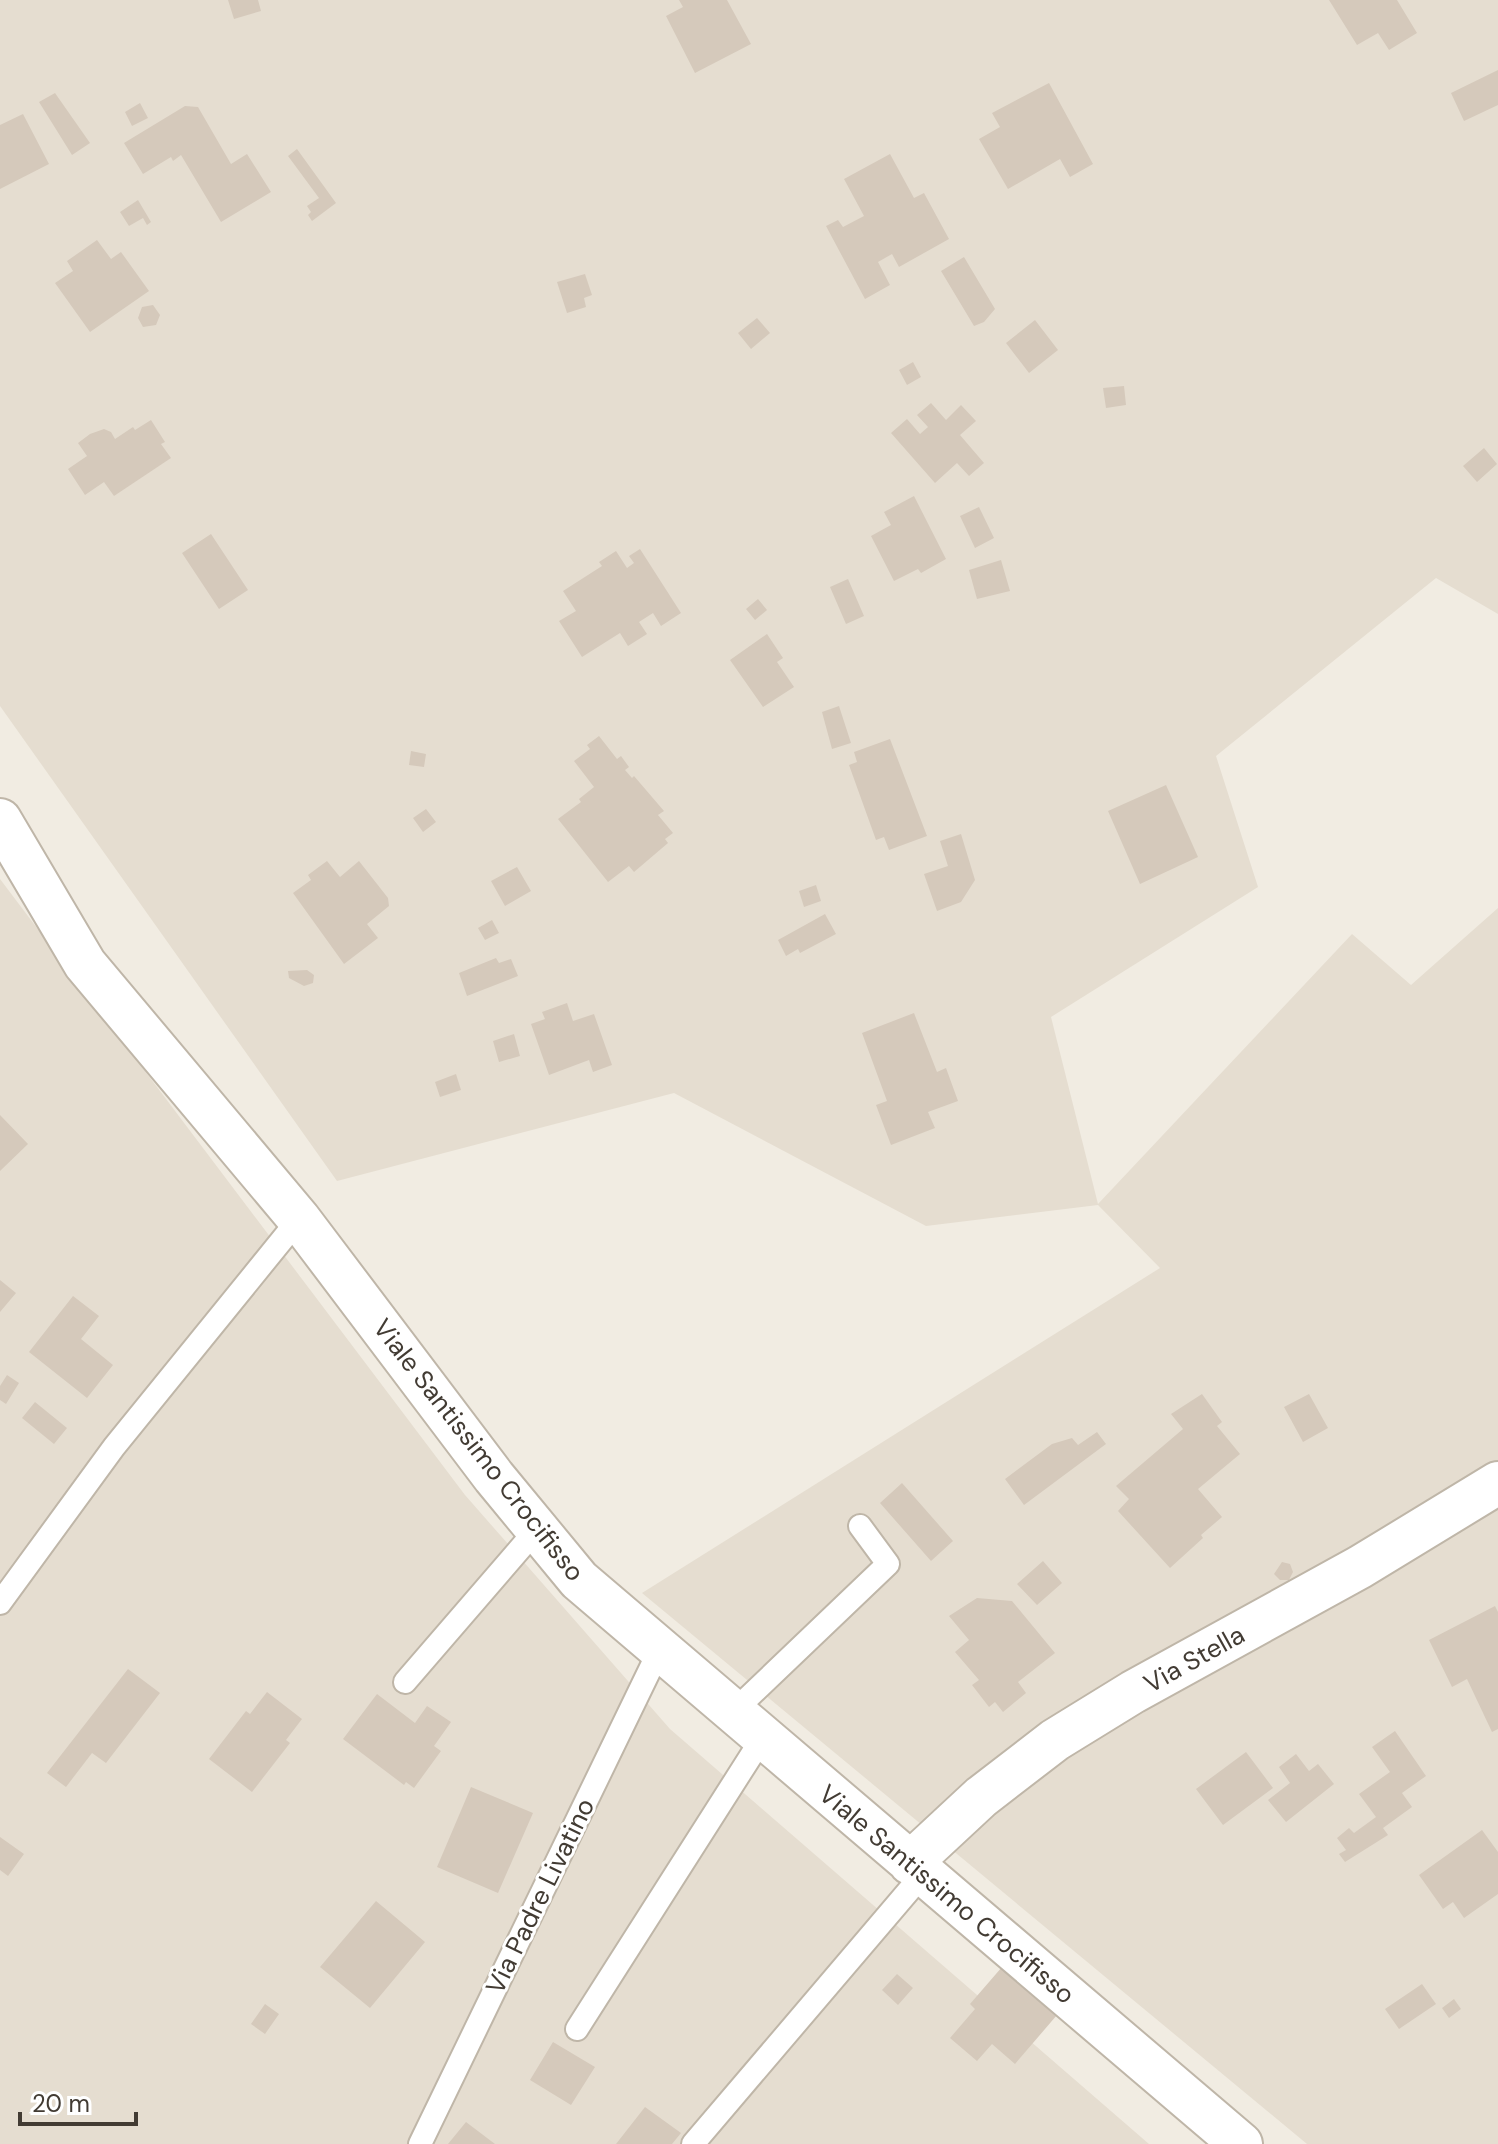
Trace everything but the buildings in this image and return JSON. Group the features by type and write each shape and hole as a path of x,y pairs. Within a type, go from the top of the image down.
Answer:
{"street":[{"name":"Viale Santissimo Crocifisso","path":"0,820 85,964 299,1219 494,1477 579,1580 1241,2144"},
{"name":"Via Stella","path":"916,1868 981,1797 1055,1740 1133,1692 1360,1567 1498,1483"}],"lane":[{"path":"0,1603 114,1447 299,1219"},
{"path":"577,2029 748,1724 888,1564 860,1526"},
{"path":"405,1682 537,1529"},
{"name":"Via Padre Livatino","path":"420,2144 660,1649"},
{"path":"693,2144 916,1868"}],"shaded area":[{"path":"0,0 1498,0 1498,614 1436,578 1216,756 1258,887 1051,1017 1098,1204 1352,934 1411,985 1498,908 1498,2144 1307,2144 642,1593 1160,1268 1098,1205 926,1226 674,1093 337,1181 0,706"},
{"path":"0,879 465,1495 670,1729 1149,2144 0,2144"}]}
